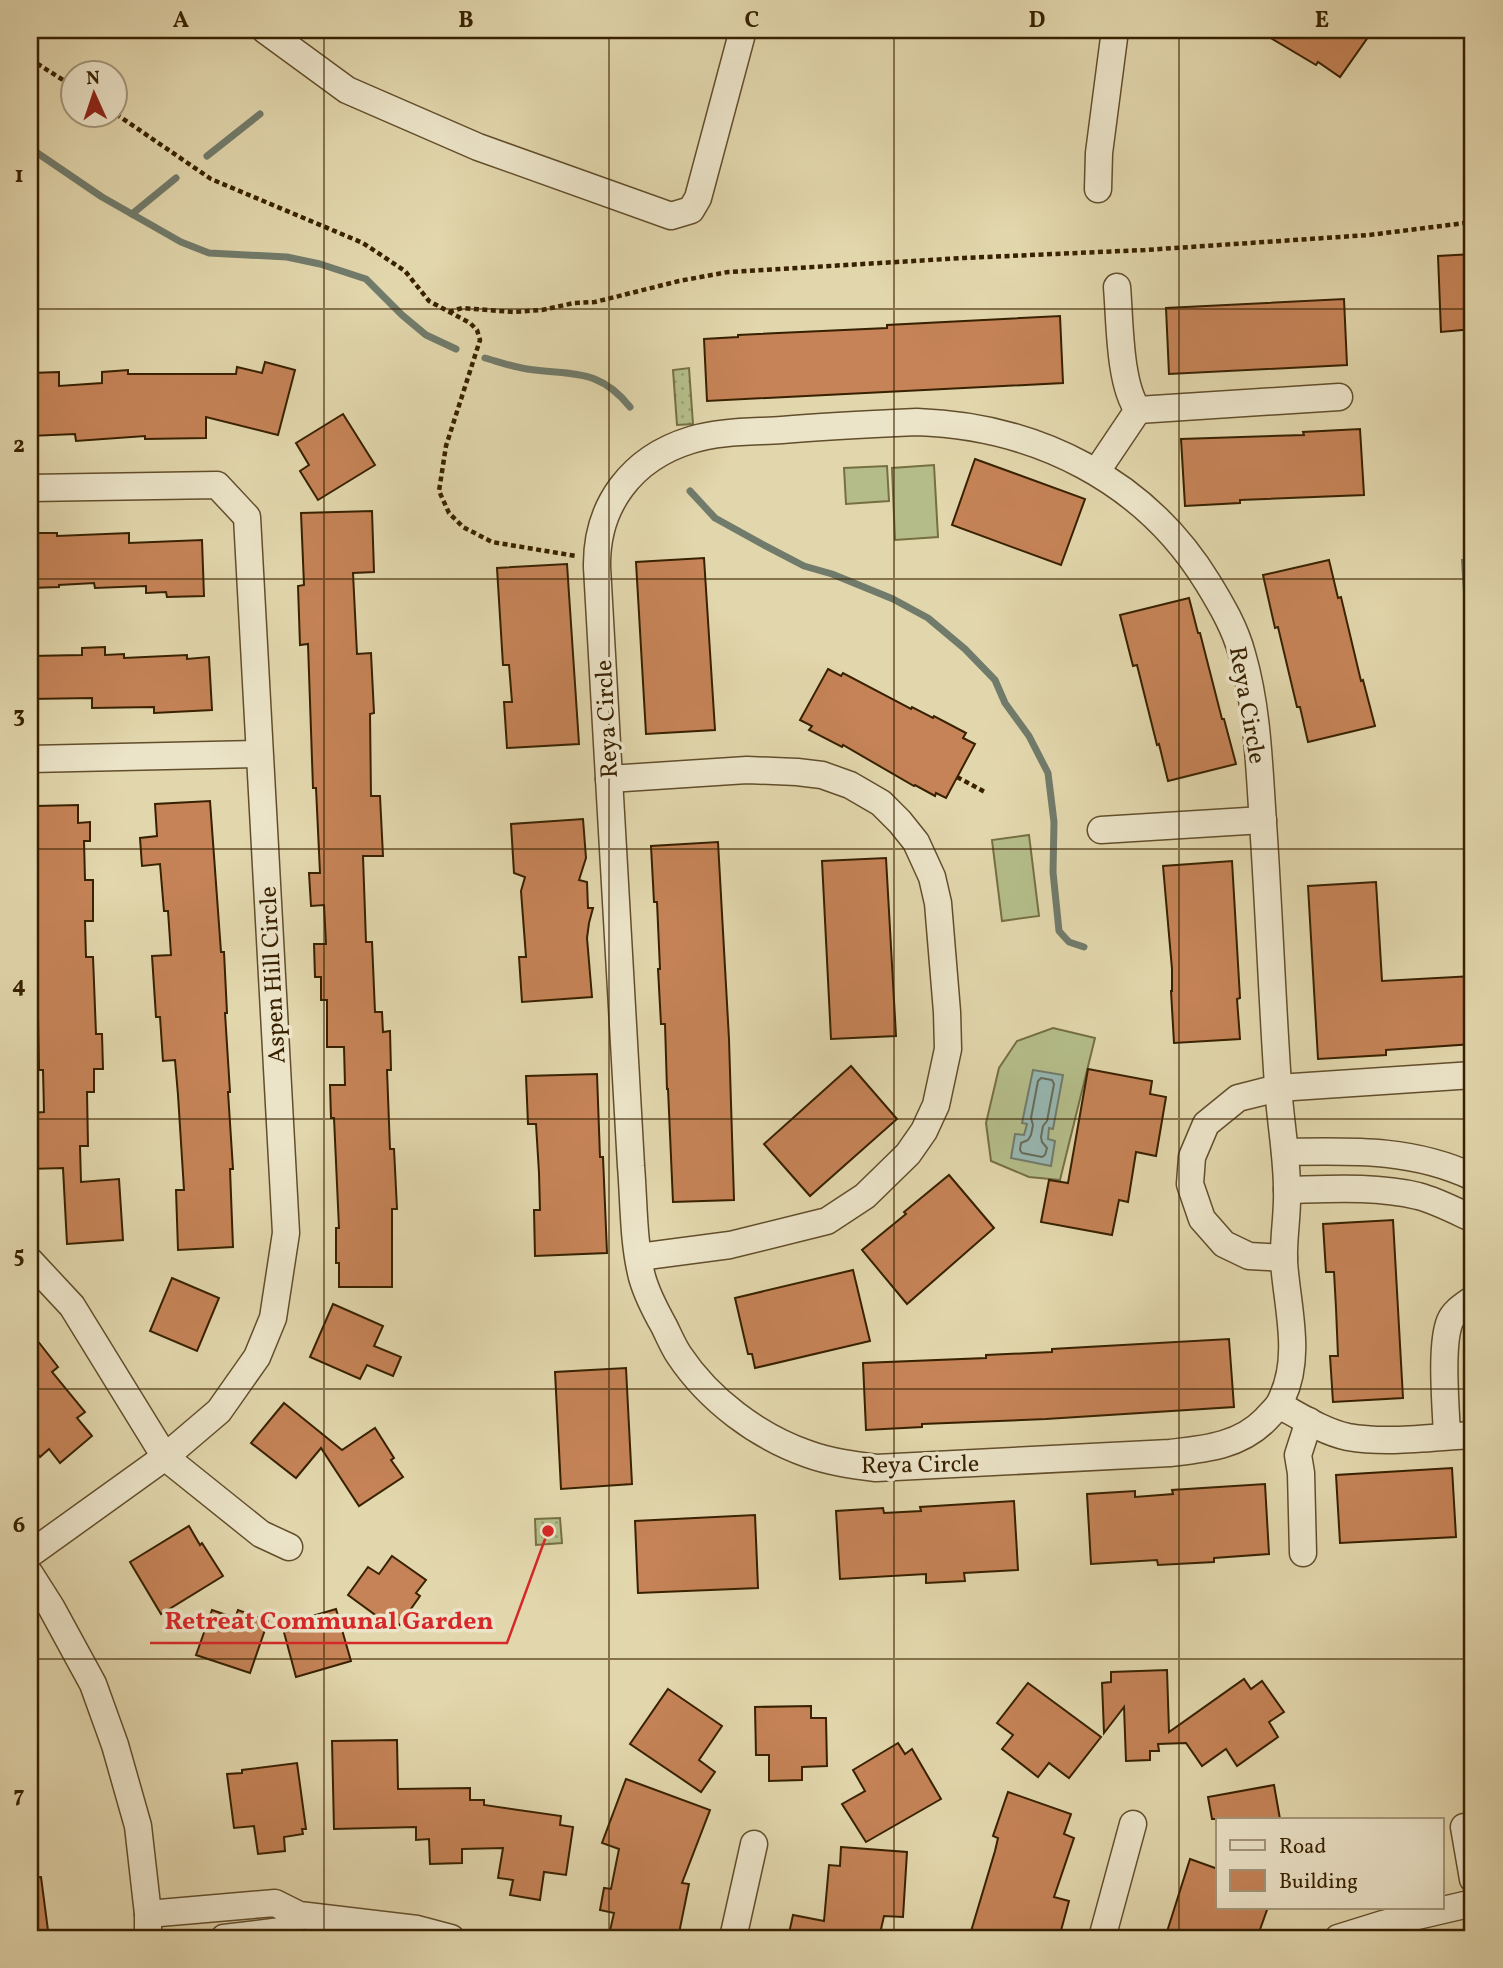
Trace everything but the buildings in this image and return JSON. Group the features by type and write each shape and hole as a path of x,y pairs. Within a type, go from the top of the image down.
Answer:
{"street":[{"path":"271,31 347,90 478,147 671,216 691,210 698,198 743,30"},
{"path":"1097,190 1099,153 1115,30"},
{"path":"1117,288 1126,383 1130,400 1138,410"},
{"path":"1138,410 1339,397"},
{"path":"1097,471 1138,410"},
{"name":"Reya Circle","path":"917,422 952,423 1005,434 1043,446 1097,471 1153,514 1172,533 1199,569 1229,618 1242,653 1257,726 1278,1088 1287,1190 1284,1258 1292,1338 1289,1381 1279,1405 1260,1425 1239,1439 1214,1448 1170,1453 876,1468 849,1465 808,1454 743,1420 706,1388 678,1353 654,1308 642,1277 639,1257 631,1166 596,555 598,540 609,509 626,479 650,458 693,439 825,426 917,422"},
{"name":"Aspen Hill Circle","path":"30,488 217,485 247,517 286,1233 273,1318 257,1357 219,1411 165,1457 30,1553"},
{"path":"30,759 259,754"},
{"path":"609,779 747,770 797,772 822,775 850,785 881,803 916,842 932,877 938,903 947,1012 948,1049 936,1105 924,1131 908,1154 865,1196 827,1221 730,1245 639,1257"},
{"path":"1101,830 1263,820"},
{"path":"1284,1258 1250,1256 1224,1244 1202,1219 1190,1184 1192,1157 1206,1124 1238,1098 1278,1088 1473,1075"},
{"path":"1284,1153 1386,1153 1430,1160 1473,1177"},
{"path":"1287,1190 1388,1191 1420,1197 1473,1219"},
{"path":"30,1261 72,1306 165,1457 261,1534 289,1547"},
{"path":"1447,1436 1445,1339 1450,1319 1473,1299"},
{"path":"1279,1405 1309,1421 1347,1436 1379,1439 1473,1435"},
{"path":"1303,1553 1298,1455 1309,1421"},
{"path":"30,1574 93,1684 115,1745 138,1826 148,1926 275,1903 299,1915 375,1931 417,1929 452,1938"},
{"path":"1102,1938 1133,1824"},
{"path":"1464,1827 1473,1878"},
{"path":"733,1938 754,1843"},
{"path":"1338,1938 1383,1924 1473,1903"},
{"path":"224,1938 281,1931 299,1915"}],"path":[{"path":"30,59 60,78"},
{"path":"130,123 211,179 363,243 405,271 429,301 478,330 480,340 446,446 441,470 439,491 449,513 463,527 492,542 578,556 596,555"},
{"path":"450,312 462,308 513,312 542,310 574,303 595,302 728,272 1369,235 1473,222"},
{"path":"957,777 985,792"}],"green space":[{"path":"689,368 693,424 677,425 673,370"},
{"path":"934,465 938,537 895,540 892,468"},
{"path":"887,466 889,501 846,504 844,468"},
{"path":"1029,835 1039,916 1002,921 992,840"},
{"path":"1053,1028 1095,1038 1060,1180 1029,1177 991,1161 986,1123 999,1068 1017,1041"},
{"path":"560,1518 562,1543 536,1545 535,1519"}],"water":[{"path":"1473,559 1473,623 1466,624 1462,560"},
{"path":"1033,1070 1063,1075 1053,1129 1049,1128 1048,1139 1055,1141 1051,1166 1011,1158 1015,1134 1024,1135 1027,1124 1022,1123"}],"waterway":[{"path":"207,156 260,114"},
{"path":"30,148 102,197 181,242 209,253 287,257 320,264 366,279 426,335 456,349"},
{"path":"132,214 176,178"},
{"path":"485,358 522,368 595,379 607,385 630,407"},
{"path":"690,491 715,518 762,544 804,566 832,574 893,599 928,618 965,649 995,680 1005,703 1029,736 1048,773 1054,822 1053,872 1059,931 1069,942 1084,947"}],"place":[{"name":"Retreat Communal Garden","path":"548,1531"}]}
